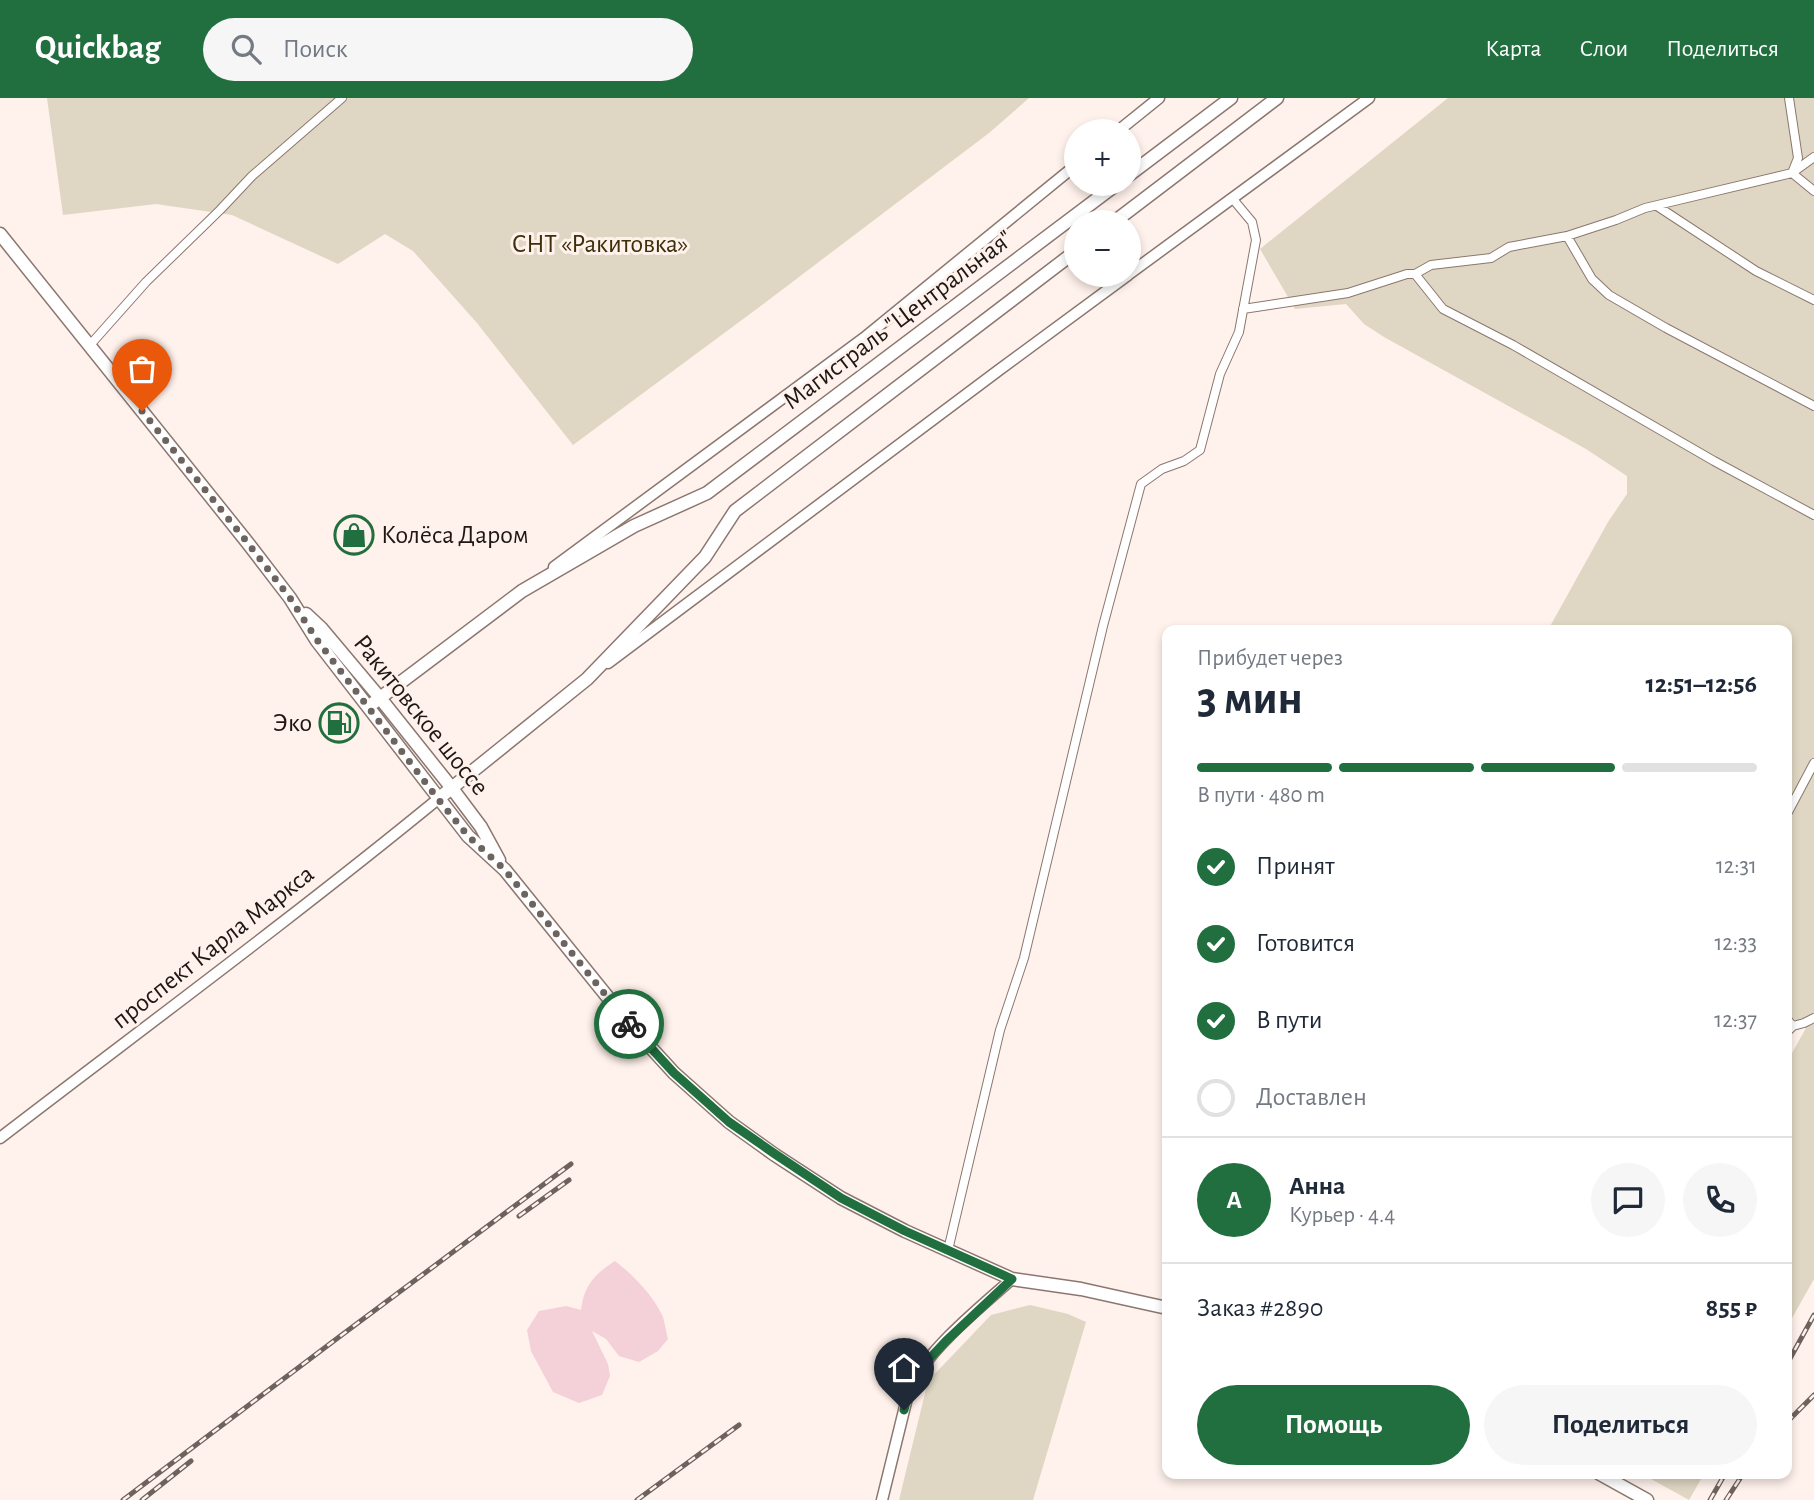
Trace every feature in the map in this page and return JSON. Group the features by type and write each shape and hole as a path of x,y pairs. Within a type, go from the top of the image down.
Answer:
{"main road":[{"path":"1133,119 1159,98"},
{"path":"1141,166 1231,98"},
{"path":"1130,210 1277,98"},
{"path":"1141,264 1369,98"},
{"path":"522,591 864,338 1064,175"},
{"name":"Магистраль \"Центральная\"","path":"368,707 522,591 634,526 707,493 1101,196"},
{"name":"Ракитовское шоссе","path":"0,234 247,542 290,598 317,640 438,799 468,836 505,870 631,1026 674,1073 729,1122 841,1198 905,1231 1012,1279 1081,1289 1162,1307"},
{"name":"Магистраль \"Центральная\"","path":"587,679 705,556 735,511 1064,260"},
{"path":"587,679 1111,287"},
{"name":"Ракитовское шоссе","path":"290,598 322,629 451,787 481,827 505,870"},
{"name":"проспект Карла Маркса","path":"0,1138 381,845 587,679"},
{"path":"881,1500 910,1386 918,1371 966,1321 1012,1279"},
{"path":"1609,1479 1647,1500"}],"street":[{"path":"90,345 146,282 252,176 341,98"},
{"path":"1789,98 1798,158 1792,173"},
{"path":"1243,309 1348,293 1407,274 1415,274 1431,265 1491,258 1508,247 1567,236 1645,208 1792,173 1814,157"},
{"path":"1792,173 1814,191"},
{"path":"948,1250 1000,1030 1024,958 1103,626 1141,484 1162,469 1184,461 1200,450 1220,374 1239,332 1256,240 1252,222 1232,198"},
{"path":"1657,206 1756,271 1814,300"},
{"path":"1567,236 1592,279 1609,295 1814,407"},
{"path":"1415,274 1443,309 1513,345 1714,461 1814,515"},
{"path":"1792,805 1814,763"},
{"path":"1792,1025 1804,1023 1814,1017"}],"green space":[{"name":"СНТ «Ракитовка»","path":"47,98 1029,98 989,133 573,445 477,323 413,251 385,234 338,264 232,215 156,204 63,215"},
{"path":"1448,98 1814,98 1814,1279 1792,1318 1792,1053 1806,1028 1792,1017 1792,625 1551,625 1608,522 1627,494 1627,476 1586,449 1384,337 1364,324 1346,304 1295,309 1260,249"},
{"path":"1030,1305 1068,1314 1086,1322 1033,1500 899,1500 928,1381 991,1315"},
{"path":"1651,1479 1701,1479 1689,1500"}],"shaded area":[{"path":"615,1261 654,1301 663,1317 668,1339 658,1351 639,1362 619,1356 606,1339 592,1331 608,1364 610,1376 602,1395 579,1403 553,1392 531,1351 527,1330 539,1311 566,1306 581,1310 592,1281"}],"railway":[{"path":"123,1500 571,1164"},
{"path":"519,1216 569,1180"},
{"path":"1792,1355 1814,1315"},
{"path":"1792,1417 1814,1395"},
{"path":"637,1500 739,1425"},
{"path":"142,1500 191,1461"},
{"path":"1710,1500 1722,1479"},
{"path":"1726,1500 1740,1479"}],"way so far":[{"path":"142,411 290,598 317,640 438,799 468,836 505,870 629,1024"}],"place":[{"name":"Колёса Даром","path":"354,535"},
{"name":"Эко","path":"339,723"}],"route":[{"path":"629,1024 674,1073 729,1122 841,1198 905,1231 1012,1279 975,1312 918,1371 910,1386 904,1410"}]}
